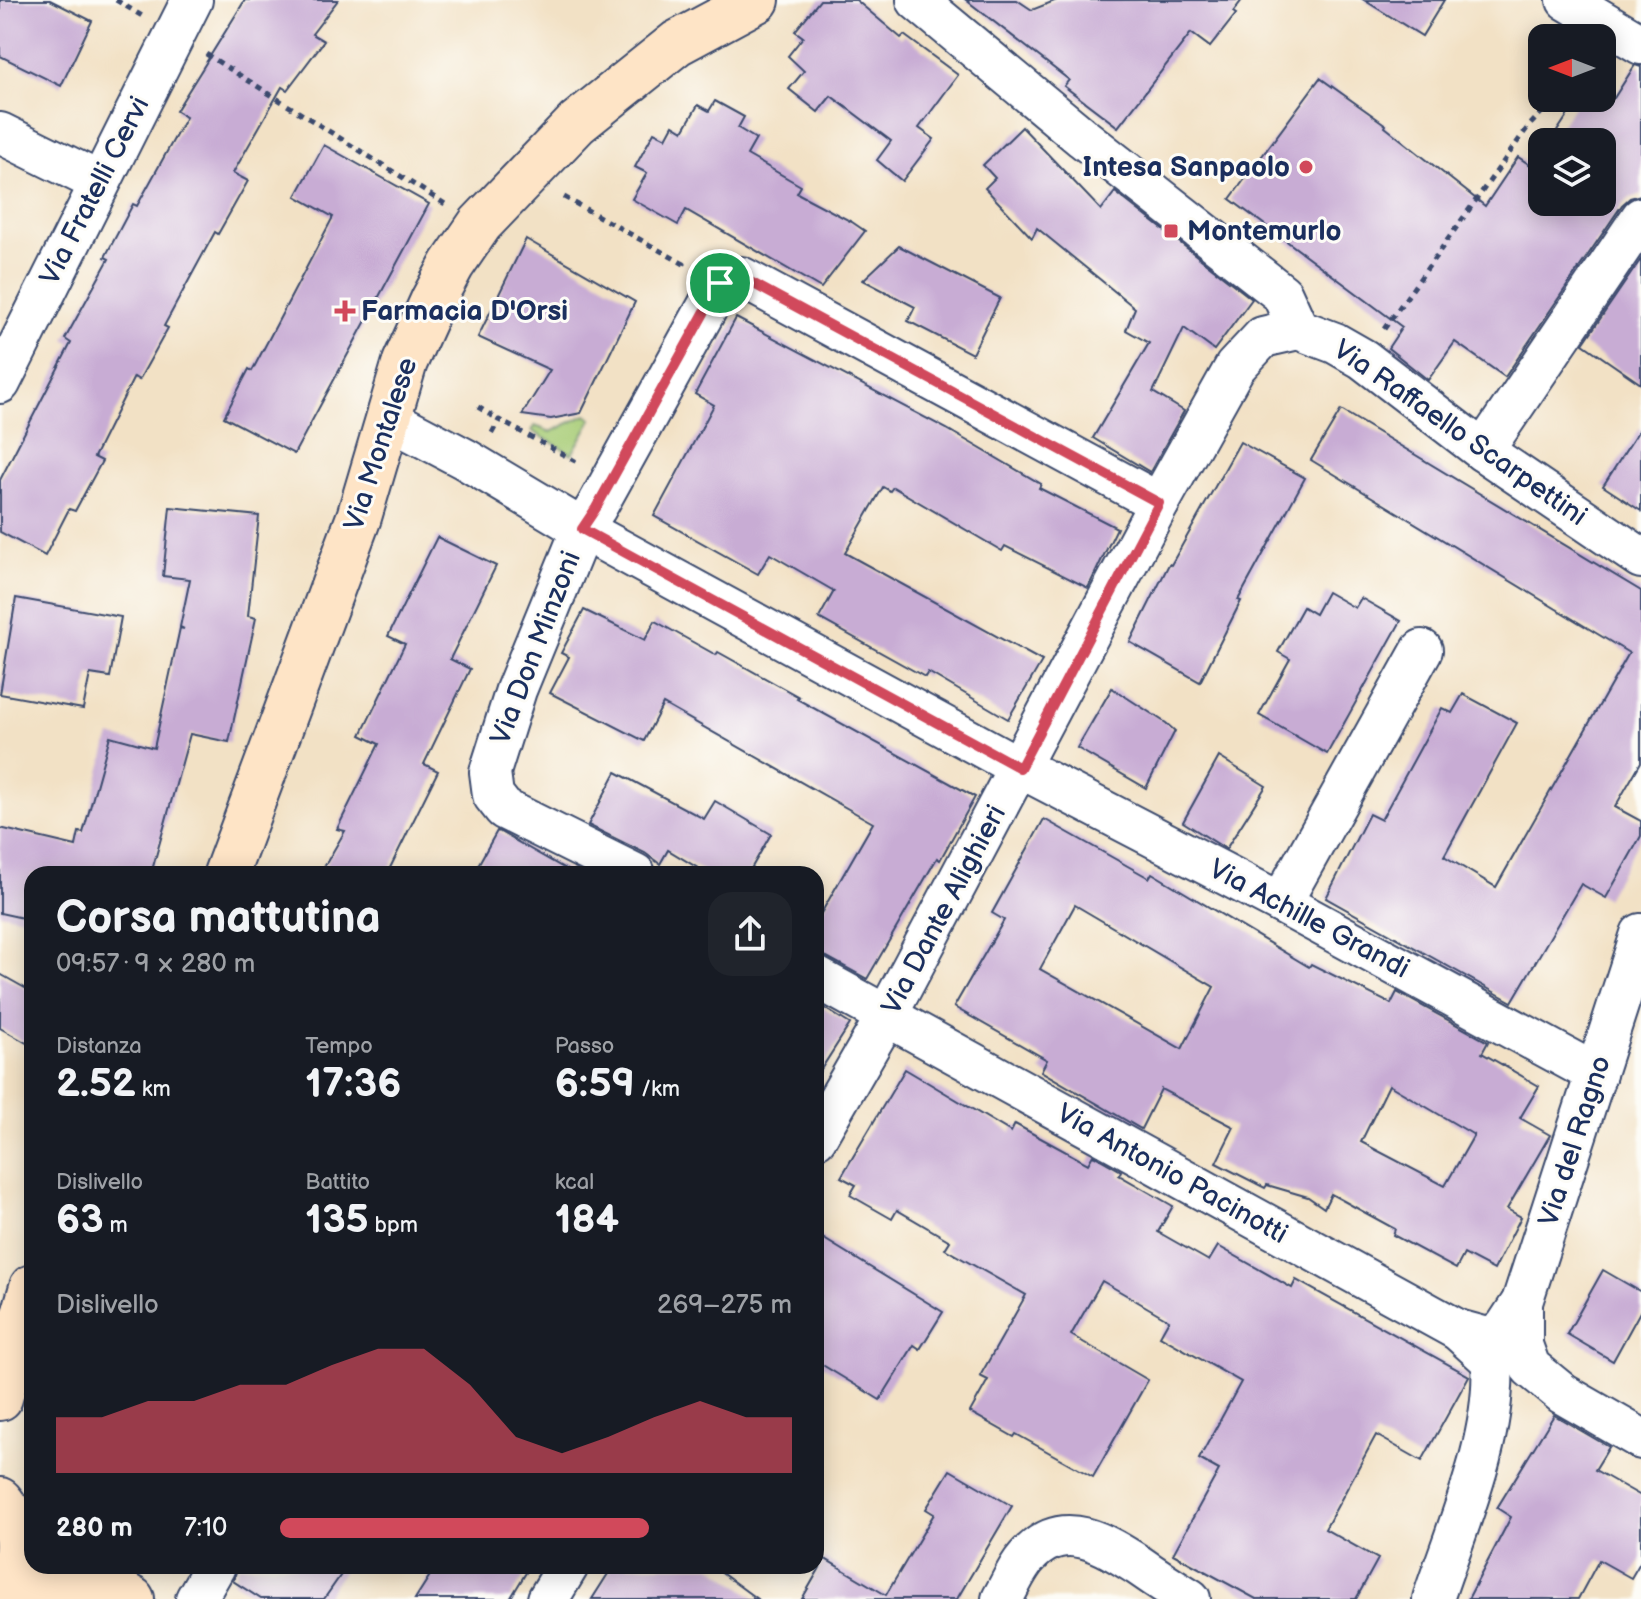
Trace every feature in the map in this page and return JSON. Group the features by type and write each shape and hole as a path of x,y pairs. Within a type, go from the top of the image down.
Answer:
{"street":[{"name":"Via Fratelli Cervi","path":"0,383 192,0"},
{"name":"Via Montalese","path":"230,866 359,517 405,362 433,300 480,224 577,123 677,43 757,0"},
{"name":"Via Raffaello Scarpettini","path":"917,0 1083,138 1282,294 1298,329 1335,343 1363,359 1483,451 1641,558"},
{"path":"1567,0 1641,44"},
{"path":"0,133 99,182"},
{"path":"1483,451 1641,218"},
{"name":"Via Don Minzoni","path":"613,866 504,809 493,795 490,772 516,690 582,529 724,277 741,277 1159,503"},
{"name":"Via Dante Alighieri","path":"824,1124 886,1017 1159,503 1235,367 1263,337 1298,329"},
{"name":"Via Achille Grandi","path":"387,418 465,459 582,529 1020,768 1281,903 1596,1074"},
{"path":"1281,903 1422,650"},
{"name":"Via del Ragno","path":"1522,1302 1641,934"},
{"path":"824,982 886,1017"},
{"name":"Via Antonio Pacinotti","path":"886,1017 1458,1330"},
{"path":"0,1332 24,1299"},
{"path":"1458,1330 1491,1339 1505,1328 1522,1302"},
{"path":"1522,1302 1522,1345 1530,1367 1563,1394 1641,1439"},
{"path":"0,1398 24,1312"},
{"path":"1433,1599 1482,1450 1493,1380 1492,1361 1458,1330"},
{"path":"1482,1450 1513,1401 1531,1385 1563,1394"},
{"path":"0,1592 16,1563 19,1545 16,1521"},
{"path":"1002,1599 1025,1559 1050,1540 1074,1536 1107,1546 1190,1599"},
{"path":"89,1574 132,1599"},
{"path":"196,1599 210,1574"},
{"path":"548,1599 563,1574"},
{"path":"0,1592 46,1591 81,1599"}],"path":[{"path":"116,0 131,10"},
{"path":"231,68 448,206"},
{"path":"1363,359 1528,127 1542,112"},
{"path":"564,197 684,264 677,278"},
{"path":"478,407 577,462 584,449"},
{"path":"486,444 499,420"}],"green space":[{"path":"586,415 592,419 572,454 532,431 535,426 551,432"}],"building":[{"path":"0,0 50,0 92,21 61,86 0,56"},
{"path":"245,0 338,0 312,34 324,41 287,90 282,87 233,173 248,181 218,234 215,232 164,326 168,328 139,380 134,377 94,457 102,461 75,511 69,509 45,556 0,532 0,480 71,343 65,339 109,259 105,257 186,117 176,111"},
{"path":"820,0 856,0 901,38 904,35 958,75 919,128 934,139 902,181 877,160 891,141 831,96 818,112 789,89 804,71 788,56 803,37 795,31"},
{"path":"966,0 1017,0 1032,10 1057,0 1242,0 1233,12 1236,14 1210,47 1191,33 1118,127 1064,86 1069,80"},
{"path":"1364,0 1444,0 1422,36"},
{"path":"1635,65 1641,67 1641,195 1630,198 1616,214 1616,128 1559,128 1570,112 1616,112 1616,95"},
{"path":"1320,78 1386,125 1485,206 1518,157 1528,164 1528,216 1615,216 1505,377 1455,342 1428,380 1388,348 1402,327 1230,199"},
{"path":"715,101 744,117 738,128 756,139 747,155 801,186 797,193 865,231 821,288 686,210 678,225 632,199 647,173 635,167 654,132 666,138 673,125 683,131 698,105 709,111"},
{"path":"1022,127 1101,210 1115,192 1252,299 1214,350 1184,328 1153,392 1184,411 1150,472 1093,438 1149,343 1126,330 1135,308 1037,228 1032,238 985,188 995,178 983,165"},
{"path":"324,145 429,204 294,454 224,417 249,369 252,371 333,217 296,196"},
{"path":"526,239 635,302 581,413 551,419 522,415 550,370 478,337"},
{"path":"899,246 1000,298 972,354 908,321 915,307 863,280"},
{"path":"1641,259 1641,384 1583,344"},
{"path":"736,318 947,429 1041,484 1039,488 1117,528 1088,588 1005,546 1002,551 893,487 890,491 883,487 845,553 1042,661 1008,719 928,672 925,677 819,618 834,591 770,554 758,574 654,516 714,405 695,394"},
{"path":"1341,410 1641,591 1641,762 1615,807 1641,821 1641,836 1606,898 1581,884 1512,1002 1326,898 1369,814 1381,820 1442,708 1452,713 1463,694 1517,723 1444,856 1496,887 1629,653 1311,460"},
{"path":"1641,427 1641,511 1603,486"},
{"path":"1240,442 1305,478 1238,600 1241,601 1200,682 1130,642 1169,564"},
{"path":"170,507 259,516 248,616 256,618 229,742 190,734 153,866 24,866 24,918 0,913 0,828 76,846 79,832 83,833 110,736 154,748 180,628 184,629 180,627 190,579 163,576"},
{"path":"437,537 496,566 450,659 470,669 424,764 438,771 391,866 325,866 345,831 337,829 379,744 361,735 405,644 388,636"},
{"path":"1327,592 1355,608 1361,598 1401,621 1327,754 1259,715 1290,659 1278,652 1303,607 1315,614"},
{"path":"16,598 121,617 110,677 90,674 83,709 0,694"},
{"path":"584,610 645,640 655,621 716,655 718,652 975,797 867,979 824,956 824,908 873,823 663,704 644,741 550,693 569,657 561,653"},
{"path":"1112,688 1175,731 1146,788 1077,748"},
{"path":"1219,757 1266,786 1226,849 1183,822"},
{"path":"616,772 704,819 715,801 771,834 753,866 695,866 668,850 660,864 645,853 588,825"},
{"path":"1044,819 1149,878 1152,873 1309,967 1311,964 1391,1004 1397,992 1488,1042 1482,1053 1539,1086 1520,1118 1550,1135 1507,1209 1521,1217 1494,1270 1464,1254 1456,1269 1393,1235 1395,1229 1331,1194 1324,1208 1308,1197 1267,1185 1265,1188 1216,1163 1234,1127 1161,1089 1141,1129 1041,1071 1047,1060 954,1007 1004,920 992,913","holes":["1075,905 1214,987 1182,1049 1040,969","1389,1085 1474,1135 1445,1186 1361,1142"]},
{"path":"497,831 560,866 477,866"},
{"path":"0,974 24,988 24,1042 0,1028"},
{"path":"824,1008 850,1024 824,1065"},
{"path":"905,1069 1011,1132 1015,1124 1088,1164 1093,1155 1121,1171 1119,1175 1173,1206 1158,1232 1209,1261 1218,1246 1292,1288 1296,1280 1469,1376 1422,1461 1376,1435 1325,1529 1378,1559 1356,1599 1256,1599 1173,1554 1219,1470 1199,1459 1241,1382 1160,1336 1169,1320 1102,1281 1071,1335 1148,1380 1093,1477 970,1412 988,1380 980,1376 1026,1295 945,1249 950,1241 897,1210 892,1219 850,1195 856,1185 841,1177"},
{"path":"824,1239 943,1312 920,1349 914,1345 880,1400 824,1366"},
{"path":"1603,1270 1641,1292 1641,1310 1613,1361 1567,1334"},
{"path":"1554,1415 1609,1447 1595,1470 1641,1496 1641,1561 1631,1578 1599,1560 1578,1599 1468,1599 1511,1517 1497,1508"},
{"path":"950,1470 1012,1506 957,1599 802,1599 816,1574 824,1574 825,1559 886,1595 934,1514 926,1509"},
{"path":"235,1574 341,1574 324,1599 261,1599 233,1581"},
{"path":"431,1574 525,1574 510,1599 415,1599"},
{"path":"608,1574 723,1574 757,1599 592,1599"}],"place":[{"name":"Intesa Sanpaolo","path":"1306,167"},
{"name":"Montemurlo","path":"1171,231"},
{"name":"Farmacia D'Orsi","path":"345,311"}],"route":[{"path":"724,277 741,277 1159,503 1020,768 582,529 720,283 724,277"}]}
